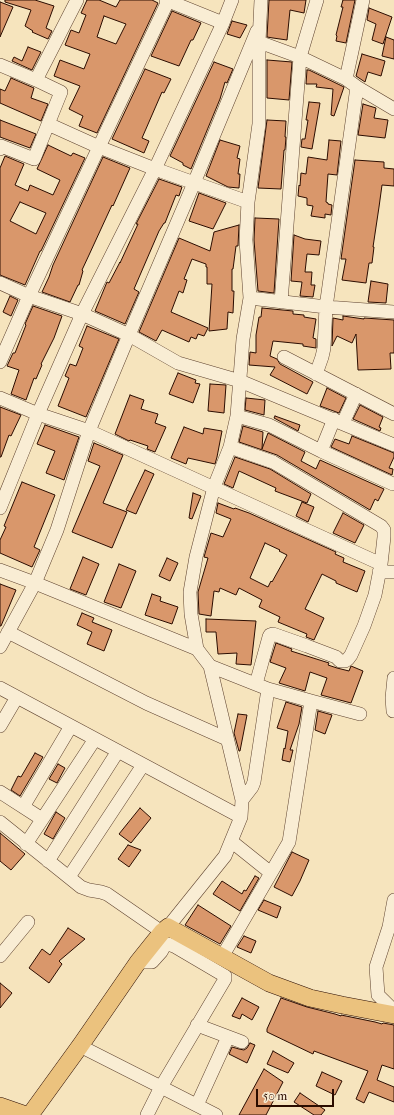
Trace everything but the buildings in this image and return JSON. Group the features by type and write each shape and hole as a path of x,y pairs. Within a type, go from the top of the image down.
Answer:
{"main road":[{"path":"30,1115 138,962 165,930 222,957 269,983 310,998 342,1006 394,1015"},
{"path":"0,1106 26,1115"}],"street":[{"path":"36,80 77,0"},
{"path":"0,362 29,296 167,0 196,6 223,23"},
{"path":"0,508 38,414 82,314 155,169 223,23 232,0"},
{"path":"0,822 85,889 107,894 165,930 225,856 241,817 242,800 210,666 197,649 191,614 190,592 196,557 214,487 230,447 237,416 243,339 250,298 246,240 248,202 259,124 259,42 261,0"},
{"path":"281,302 300,57 317,0"},
{"path":"346,79 363,0"},
{"path":"0,647 35,583 57,530 89,431 261,21"},
{"path":"259,42 300,57 346,79 394,109"},
{"path":"0,65 61,92 34,160 0,146"},
{"path":"316,374 324,348 326,307 357,87"},
{"path":"48,124 99,147 155,169 248,202"},
{"path":"0,283 29,296 82,314 129,335 178,362 240,381 394,444"},
{"path":"250,298 326,307 394,312"},
{"path":"284,357 394,414"},
{"path":"321,451 338,421 356,394"},
{"path":"0,398 38,414 89,431 308,531 380,568 394,572"},
{"path":"237,416 269,425 393,484"},
{"path":"230,447 273,462 381,526 384,530 380,568 375,595 364,626 348,659 345,661 340,661 336,657 307,646 273,634 270,635 262,686 254,782 242,800"},
{"path":"0,570 197,649"},
{"path":"8,632 146,703 227,739"},
{"path":"210,666 262,686 360,714"},
{"path":"394,678 392,698 394,711"},
{"path":"0,688 241,817"},
{"path":"0,726 17,697"},
{"path":"222,957 289,842 311,701"},
{"path":"23,807 71,726"},
{"path":"26,844 95,739"},
{"path":"48,861 118,751"},
{"path":"69,877 143,765"},
{"path":"0,792 42,819"},
{"path":"231,841 271,874"},
{"path":"394,900 389,926 376,967 378,995 394,1011"},
{"path":"0,956 28,922"},
{"path":"138,962 152,962 165,945 168,944 224,975 225,979 161,1087 147,1115"},
{"path":"198,1025 242,1042"},
{"path":"197,1105 228,1037"},
{"path":"80,1046 216,1115"}]}
